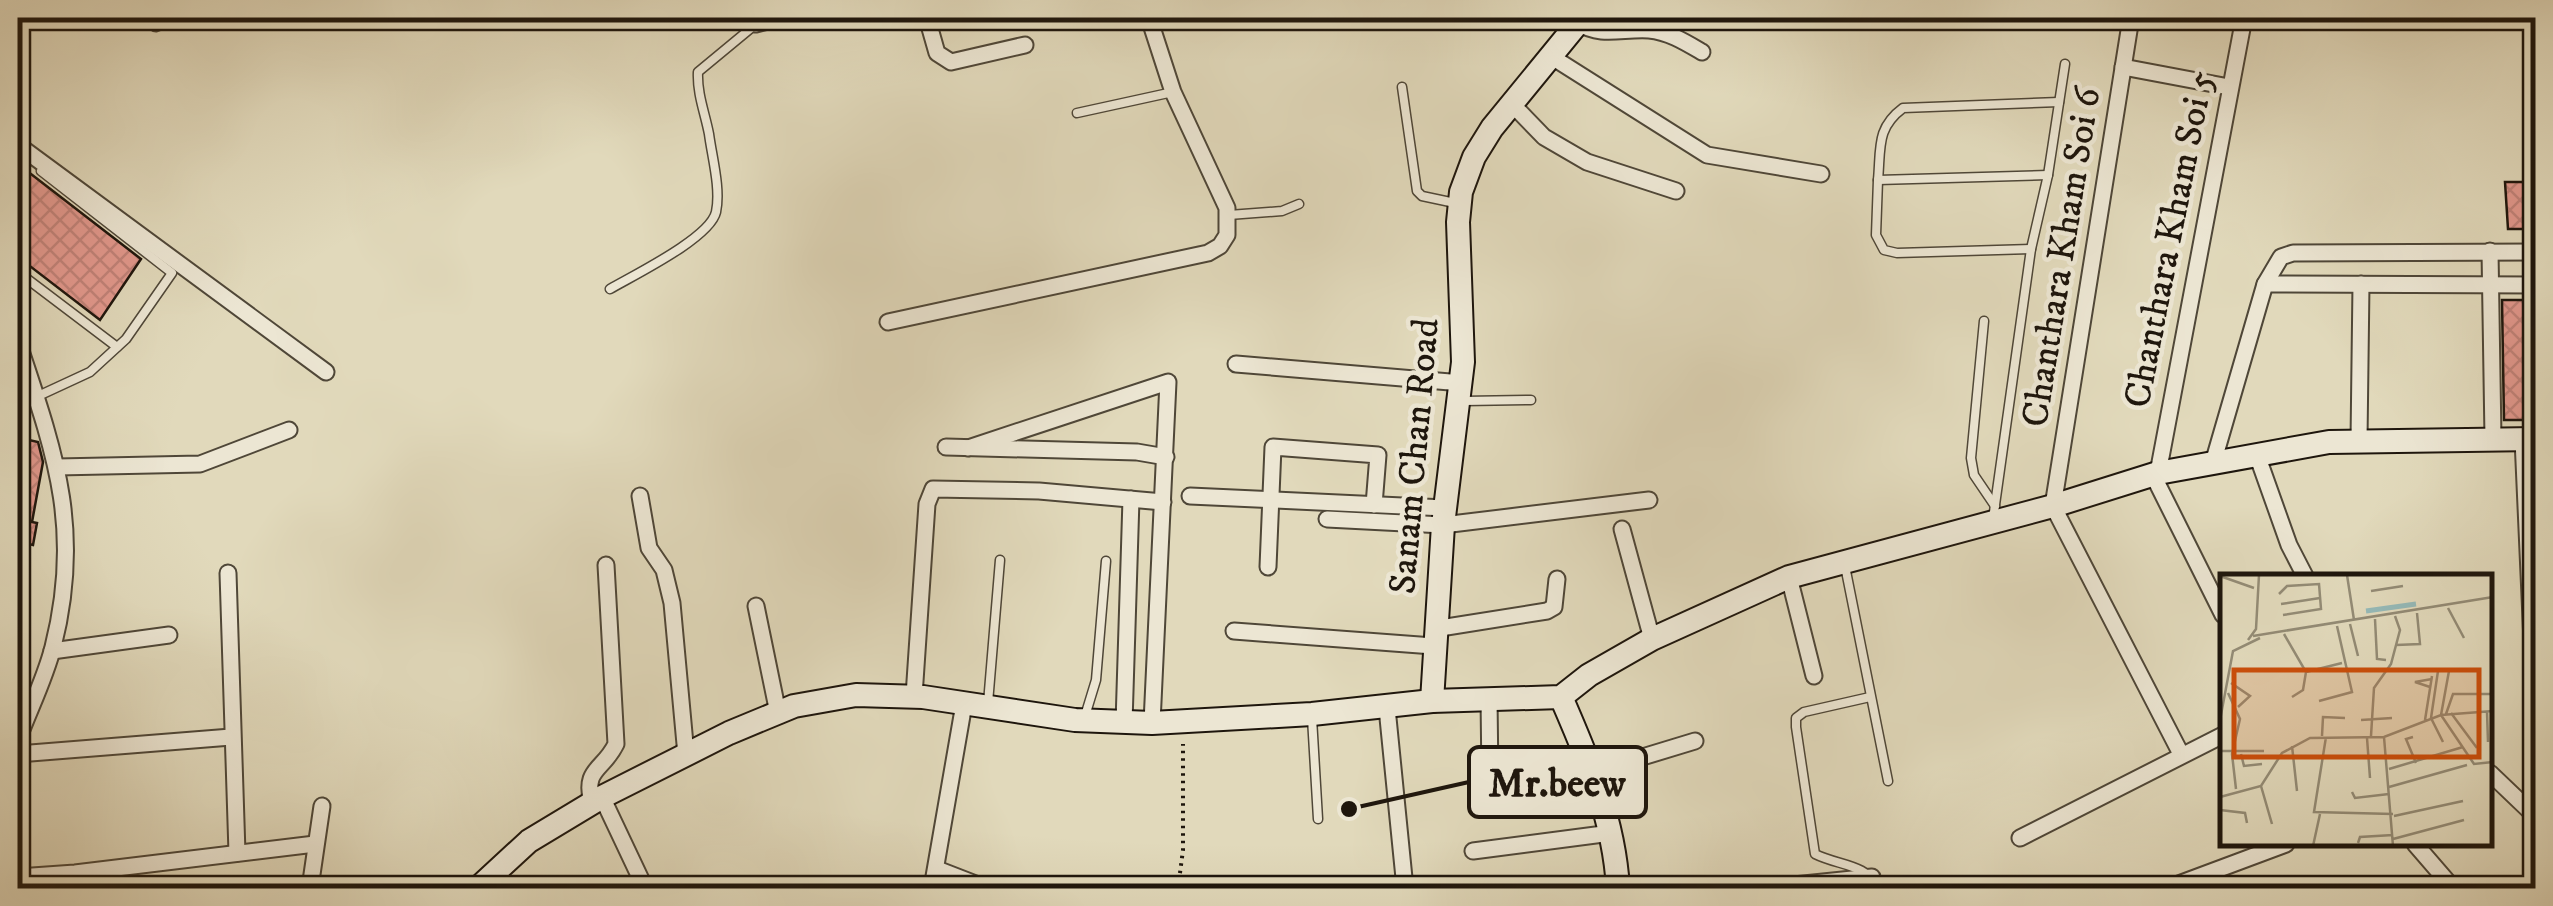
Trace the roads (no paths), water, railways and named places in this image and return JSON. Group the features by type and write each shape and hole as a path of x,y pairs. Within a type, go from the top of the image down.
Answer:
{"street":[{"path":"754,21 780,18"},
{"path":"927,18 937,53 951,62 1025,45"},
{"path":"888,322 1208,253 1220,246 1228,235 1228,216 1173,92 1150,18"},
{"name":"Chanthara Kham Soi 6","path":"2053,506 2131,18"},
{"name":"Chanthara Kham Soi 5","path":"2156,474 2244,18"},
{"path":"1580,20 1601,33 1650,30 1666,34 1702,52"},
{"name":"Sanam Chan Road","path":"1432,701 1444,517 1461,392 1459,204 1474,157 1580,20"},
{"path":"1552,57 1708,155 1821,174"},
{"path":"2123,67 2229,87"},
{"path":"1512,104 1544,137 1587,162 1676,191"},
{"path":"18,149 326,372"},
{"path":"2490,251 2494,438"},
{"path":"2213,463 2264,284 2280,257 2536,252"},
{"path":"2264,284 2536,285"},
{"path":"2359,440 2361,284"},
{"path":"18,342 57,467 66,517 62,603 52,651 18,740"},
{"path":"1236,364 1461,392"},
{"path":"968,448 1168,382 1152,723"},
{"path":"57,467 200,464 289,430"},
{"path":"478,888 530,842 597,800 794,706 856,695 914,696 1084,720 1152,723 1312,714 1432,701 1561,697 1589,675 1652,639 1790,578 1994,514 2053,506 2156,474 2359,440 2530,439 2534,686"},
{"path":"1268,568 1273,447 1378,455 1374,505"},
{"path":"946,448 1137,452 1166,457"},
{"path":"2257,455 2303,574"},
{"path":"2156,474 2220,609"},
{"path":"914,696 927,504 934,488 1039,491 1163,502"},
{"path":"640,496 648,548 664,570 672,603 686,755"},
{"path":"1190,496 1374,505 1444,517"},
{"path":"1124,723 1131,499"},
{"path":"1328,519 1444,517 1650,500"},
{"path":"2053,506 2181,754"},
{"path":"1622,530 1652,639"},
{"path":"606,566 616,744 589,778 645,888"},
{"path":"228,573 236,853"},
{"path":"1790,578 1814,676"},
{"path":"1234,632 1434,638 1547,611 1556,600 1556,579"},
{"path":"756,606 778,713"},
{"path":"52,651 169,635"},
{"path":"1561,697 1593,772 1612,833 1618,888"},
{"path":"1489,698 1490,779"},
{"path":"932,888 964,704"},
{"path":"1386,708 1405,888"},
{"path":"2020,838 2220,735"},
{"path":"18,754 231,736"},
{"path":"1593,772 1695,741"},
{"path":"2493,776 2536,817"},
{"path":"310,888 322,806"},
{"path":"1473,851 1612,833"},
{"path":"18,877 76,881 236,853 315,844"},
{"path":"2168,888 2281,846"},
{"path":"2417,846 2452,888"},
{"path":"938,869 986,888"},
{"path":"1765,888 1875,882"}],"lane":[{"path":"610,289 704,231 716,216 718,198 708,129 697,88 698,72 754,21"},
{"path":"1994,514 2031,249 2048,175 2064,64"},
{"path":"1402,87 1417,191 1459,204"},
{"path":"1077,112 1173,92"},
{"path":"2031,249 1897,254 1878,245 1878,180 1886,121 1904,108 2059,102"},
{"path":"18,149 172,273 117,347 90,372 36,396"},
{"path":"1878,180 2048,175"},
{"path":"1228,216 1282,211 1298,204"},
{"path":"18,272 117,347"},
{"path":"1984,321 1971,458 1974,476 1994,514"},
{"path":"1461,392 1531,400"},
{"path":"988,708 1000,560"},
{"path":"1084,720 1096,680 1106,562"},
{"path":"1844,562 1888,781"},
{"path":"1870,697 1804,712 1796,718 1796,727 1815,854 1860,868 1875,882"},
{"path":"1312,714 1318,819"}],"place":[{"name":"Mr.beew","path":"1349,809"}]}
